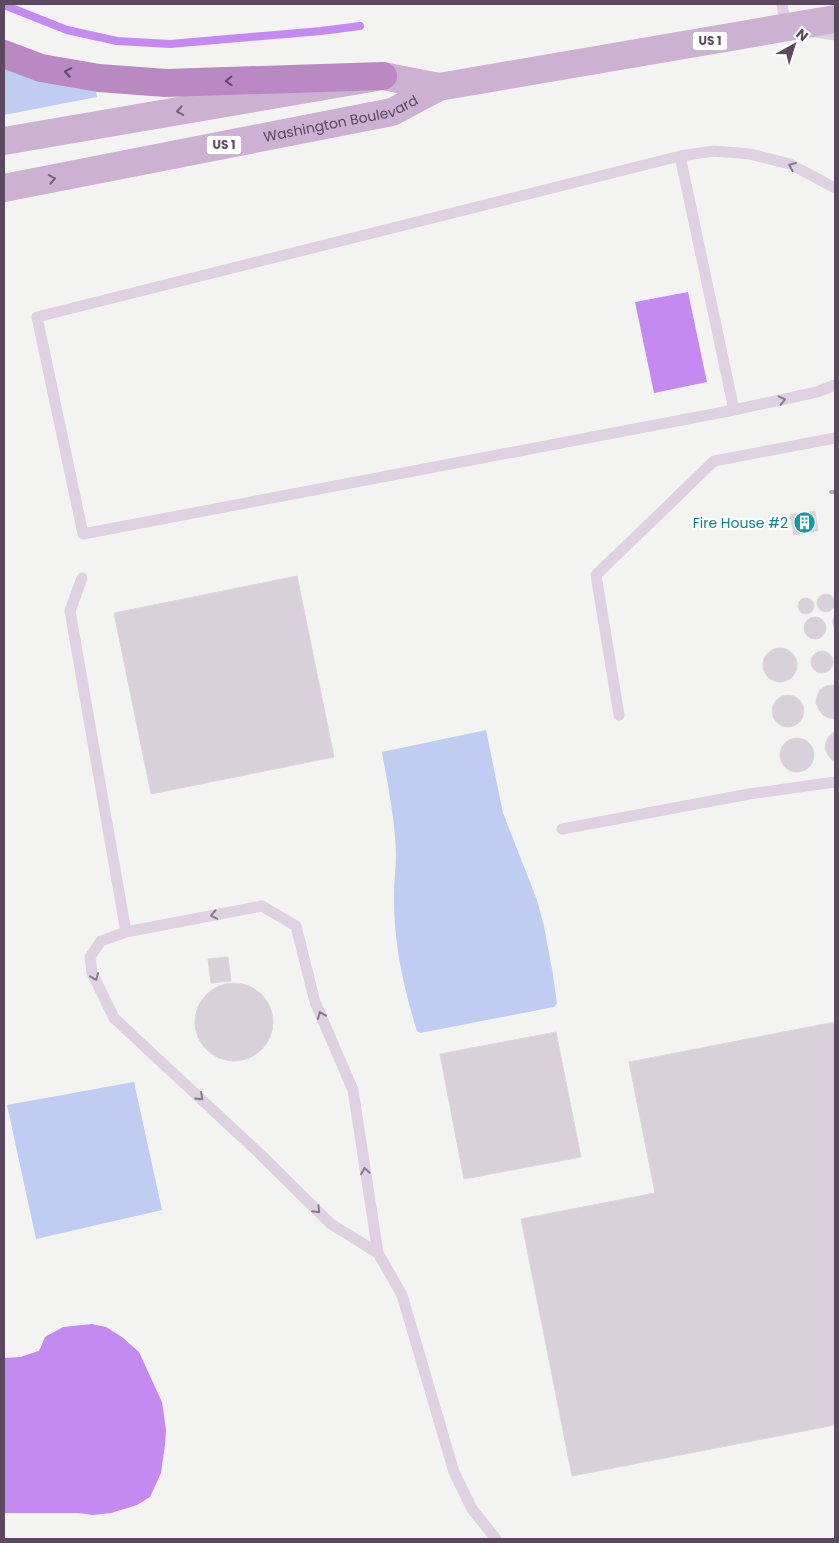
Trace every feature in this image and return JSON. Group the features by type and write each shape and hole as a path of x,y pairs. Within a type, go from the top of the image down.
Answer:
{"highway":[{"path":"4,54 42,68 99,78 166,83 383,76"}],"main road":[{"name":"Washington Boulevard","path":"4,188 392,112 439,87 784,16 835,19"},
{"name":"Washington Boulevard","path":"4,140 383,76 439,87"}],"lane":[{"path":"784,16 835,35"},
{"path":"835,188 790,164 750,154 714,151 680,156 37,317 83,534 734,410 817,392 835,385"},
{"path":"680,156 734,410"},
{"path":"619,715 596,575 714,461 835,438"},
{"path":"82,578 70,611 126,932"},
{"path":"562,829 749,794 835,782"},
{"path":"378,1253 331,1224 260,1154 114,1018 92,973 90,957 101,941 126,932 262,906 296,926 315,1002 353,1090 378,1253 402,1295 454,1472 472,1509 496,1539"}],"shaded area":[{"path":"4,67 96,90 97,97 4,115"},
{"path":"688,292 707,382 654,393 635,302"},
{"path":"486,730 503,813 537,900 544,926 557,1003 554,1007 420,1033 417,1031 407,997 397,945 394,910 395,841 391,803 382,752"},
{"path":"134,1082 162,1210 36,1239 7,1105"},
{"path":"92,1324 106,1327 122,1337 139,1352 162,1402 166,1430 165,1445 161,1473 150,1497 137,1505 111,1513 93,1515 78,1513 4,1513 4,1358 20,1357 39,1351 45,1337 63,1327"}],"building":[{"name":"Fire House #2","path":"815,511 818,531 794,535 790,515"},
{"path":"297,576 334,757 151,794 114,613"},
{"path":"826,594 832,597 835,603 832,609 826,612 820,609 817,603 820,597"},
{"path":"806,598 814,606 806,614 798,606"},
{"path":"835,616 835,630 832,621"},
{"path":"815,617 825,624 826,628 819,638 815,639 805,632 804,628 811,618"},
{"path":"780,648 792,653 797,665 792,677 780,682 768,677 763,665 768,653"},
{"path":"822,651 830,654 833,662 830,670 822,673 814,670 811,662 814,654"},
{"path":"835,685 835,719 823,715 816,703 820,690 826,686"},
{"path":"788,695 794,696 799,700 803,705 803,717 799,722 794,726 788,727 782,726 777,722 773,717 772,711 773,705 777,700 782,696"},
{"path":"835,731 835,762 825,749 829,736"},
{"path":"797,738 809,743 814,755 809,767 797,772 785,767 780,755 785,743"},
{"path":"228,957 231,981 211,983 208,959"},
{"path":"226,983 242,983 256,989 267,1000 273,1014 273,1030 267,1044 256,1055 242,1061 226,1061 212,1055 201,1044 195,1030 195,1014 201,1000 212,989"},
{"path":"835,1022 835,1425 572,1476 521,1219 655,1193 629,1062"},
{"path":"556,1032 581,1157 464,1179 440,1054"}],"waterway":[{"path":"4,5 67,30 117,41 170,44 360,26"}],"place":[{"name":"Fire House #2","path":"804,523"}]}
